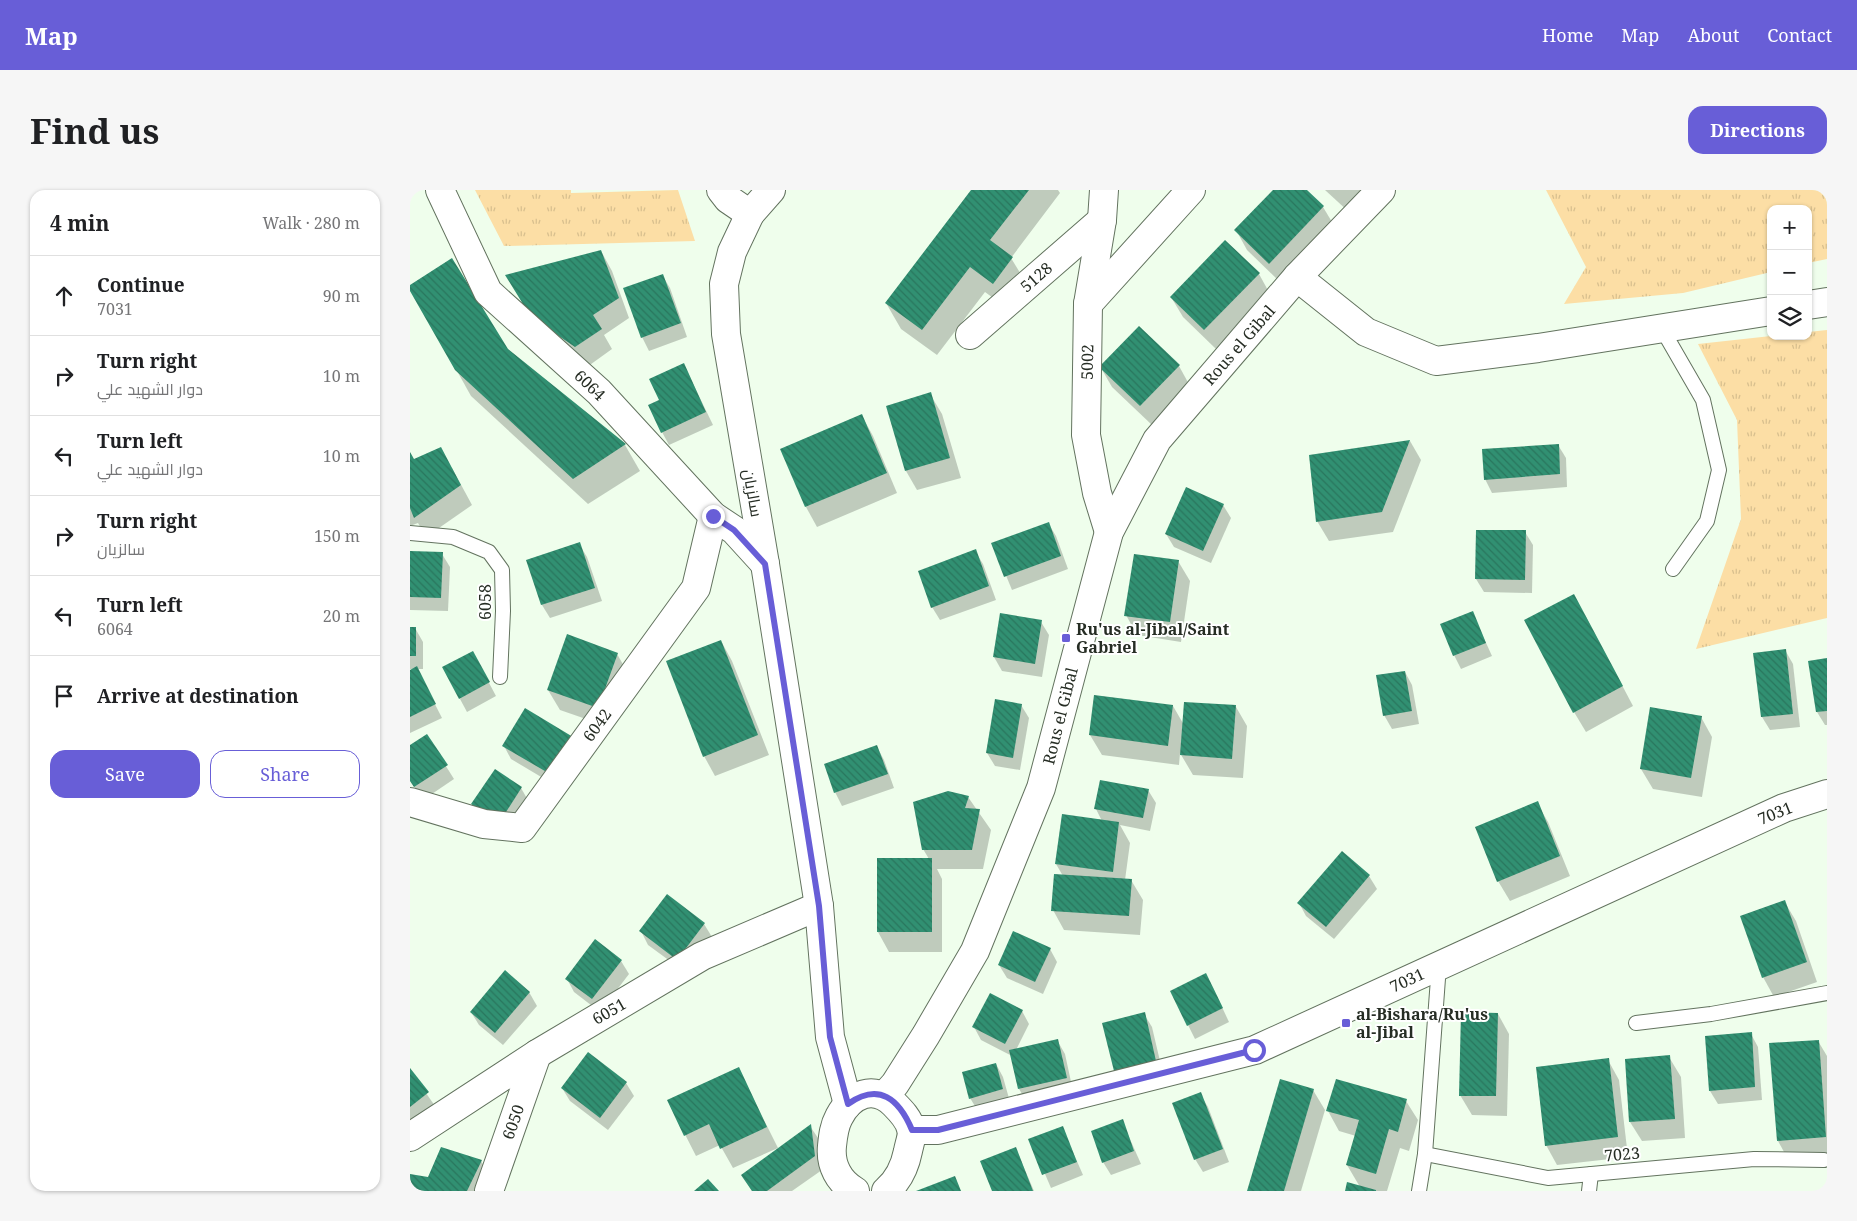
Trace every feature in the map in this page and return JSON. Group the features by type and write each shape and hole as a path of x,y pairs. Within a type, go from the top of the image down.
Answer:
{"street":[{"name":"6064","path":"440,190 488,292 599,392 713,516 734,530 765,564"},
{"path":"722,190 728,199 750,214"},
{"name":"سالزيان","path":"771,190 750,214 732,252 724,284 726,334 765,564 819,906 830,1037 848,1104"},
{"name":"5002","path":"1104,190 1102,220 1088,304 1086,435 1097,493 1109,532"},
{"path":"1088,304 1191,190"},
{"name":"Rous el Gibal","path":"885,1095 895,1084 926,1035 975,951 1041,788 1109,532 1157,440 1297,277 1381,190"},
{"name":"5128","path":"970,335 1102,220"},
{"path":"1297,277 1366,332 1436,361 1662,329 1767,312"},
{"path":"1812,304 1827,302"},
{"name":"6042","path":"410,802 484,824 522,828 696,588 713,516"},
{"name":"7031","path":"912,1130 938,1130 1254,1050 1784,808 1827,794"},
{"name":"6051","path":"410,1137 537,1054 702,956 819,906"},
{"name":"6050","path":"489,1191 537,1054"},
{"path":"840,1187 831,1151 838,1117 848,1104 858,1097 872,1092 885,1095 906,1116 912,1130 905,1164 886,1191"}],"lane":[{"path":"1662,329 1703,400 1719,470 1707,521 1673,569"},
{"name":"6058","path":"410,533 453,537 489,552 502,570 503,611 500,677"},
{"path":"1419,1191 1425,1154 1439,965"},
{"path":"1636,1023 1711,1014 1827,993"},
{"name":"7023","path":"1425,1154 1548,1178 1754,1158 1824,1160"},
{"path":"1589,1191 1591,1174"}],"green space":[{"path":"475,190 571,190 571,193 678,190 695,241 504,246"},
{"path":"1546,190 1827,190 1827,259 1812,262 1812,205 1767,205 1767,273 1683,293 1564,304 1586,267"},
{"path":"1827,330 1827,618 1696,649 1741,519 1737,420 1698,344 1767,336 1767,340 1812,340 1812,332"}],"building":[{"path":"971,190 1029,190 990,240 1013,257 993,284 970,267 922,330 885,303"},
{"path":"1273,190 1307,190 1324,206 1269,264 1234,230"},
{"path":"1225,240 1260,273 1204,330 1170,297"},
{"path":"601,250 619,298 593,315 602,329 575,347 531,317 505,275"},
{"path":"452,258 508,349 626,444 573,479 455,370 410,291 410,285"},
{"path":"663,274 681,323 641,338 623,288"},
{"path":"1139,326 1180,365 1140,406 1099,367"},
{"path":"684,363 706,412 661,433 648,405 659,400 649,379"},
{"path":"931,392 950,458 905,471 886,406"},
{"path":"862,414 887,473 805,507 780,449"},
{"path":"1410,440 1382,512 1316,522 1309,455"},
{"path":"1559,444 1560,474 1484,480 1482,449"},
{"path":"441,447 461,485 414,518 410,508 410,452 414,459"},
{"path":"1186,487 1224,504 1203,551 1165,534"},
{"path":"1049,522 1061,556 1004,577 991,543"},
{"path":"1476,530 1526,530 1525,580 1475,579"},
{"path":"580,542 595,588 541,605 526,560"},
{"path":"976,549 989,586 931,608 918,571"},
{"path":"410,551 443,552 441,598 410,597"},
{"path":"1134,554 1179,560 1170,622 1124,616"},
{"path":"1574,594 1623,686 1573,713 1524,620"},
{"path":"1473,611 1486,643 1453,656 1440,624"},
{"path":"1000,613 1042,620 1035,664 993,657"},
{"path":"410,627 416,627 416,656 410,656"},
{"path":"567,634 618,653 598,708 547,690"},
{"path":"721,640 758,735 703,757 666,661"},
{"path":"1786,649 1793,714 1761,717 1753,653"},
{"path":"473,651 490,682 459,699 442,667"},
{"path":"1827,658 1827,711 1816,712 1808,661"},
{"path":"417,666 436,704 410,717 410,670"},
{"path":"1405,671 1412,711 1383,716 1376,675"},
{"path":"1094,695 1173,705 1168,746 1089,735"},
{"path":"995,699 1022,704 1013,758 986,753"},
{"path":"1184,702 1236,705 1232,759 1180,755"},
{"path":"1650,707 1702,716 1691,778 1640,769"},
{"path":"525,708 573,737 550,774 502,746"},
{"path":"427,734 448,765 414,787 410,781 410,745"},
{"path":"877,745 888,774 834,793 824,764"},
{"path":"495,769 522,787 499,823 471,804"},
{"path":"1100,780 1149,789 1143,818 1094,809"},
{"path":"948,791 969,796 965,808 980,809 972,850 922,850 913,802"},
{"path":"1538,801 1560,856 1497,882 1475,827"},
{"path":"1062,814 1119,822 1113,872 1055,864"},
{"path":"1342,851 1370,875 1326,927 1297,903"},
{"path":"877,858 932,858 932,932 877,932"},
{"path":"1054,874 1132,879 1129,916 1051,911"},
{"path":"667,894 705,923 677,960 639,931"},
{"path":"1785,900 1807,962 1762,978 1740,916"},
{"path":"1013,931 1051,948 1035,982 998,965"},
{"path":"595,939 622,960 592,999 565,979"},
{"path":"505,970 530,992 495,1033 470,1012"},
{"path":"1206,973 1223,1008 1187,1026 1170,991"},
{"path":"990,993 1023,1010 1005,1044 972,1027"},
{"path":"1145,1012 1156,1061 1114,1071 1102,1023"},
{"path":"1461,1012 1498,1013 1496,1096 1459,1096"},
{"path":"1752,1032 1755,1087 1709,1091 1705,1036"},
{"path":"1058,1039 1067,1078 1018,1089 1009,1050"},
{"path":"1819,1040 1826,1137 1777,1141 1769,1043"},
{"path":"588,1052 627,1082 600,1118 561,1088"},
{"path":"1670,1055 1675,1119 1629,1122 1625,1059"},
{"path":"1609,1058 1618,1137 1545,1146 1536,1067"},
{"path":"996,1063 1003,1089 969,1099 962,1072"},
{"path":"739,1067 767,1127 720,1149 709,1124 684,1136 667,1100"},
{"path":"410,1068 429,1092 410,1107"},
{"path":"1280,1079 1314,1089 1284,1191 1247,1191"},
{"path":"1336,1079 1407,1099 1398,1132 1389,1129 1376,1174 1346,1165 1359,1120 1326,1111"},
{"path":"1201,1092 1223,1149 1194,1160 1172,1103"},
{"path":"1123,1119 1134,1151 1102,1163 1091,1131"},
{"path":"811,1124 815,1156 767,1191 752,1191 741,1175"},
{"path":"1063,1126 1077,1162 1042,1175 1028,1139"},
{"path":"441,1147 482,1160 467,1191 410,1191 410,1174 428,1177"},
{"path":"1016,1147 1033,1191 992,1191 980,1161"},
{"path":"955,1176 961,1191 916,1191"},
{"path":"708,1179 719,1191 694,1191"},
{"path":"1347,1182 1376,1190 1376,1191 1345,1191"}],"place":[{"name":"Ru'us al-Jibal/Saint Gabriel","path":"1066,638"},
{"name":"al-Bishara/Ru'us al-Jibal","path":"1346,1023"}],"route":[{"path":"713,516 734,530 765,564 819,906 830,1037 848,1104 858,1097 872,1092 885,1095 906,1116 912,1130 938,1130 1254,1050"}]}
